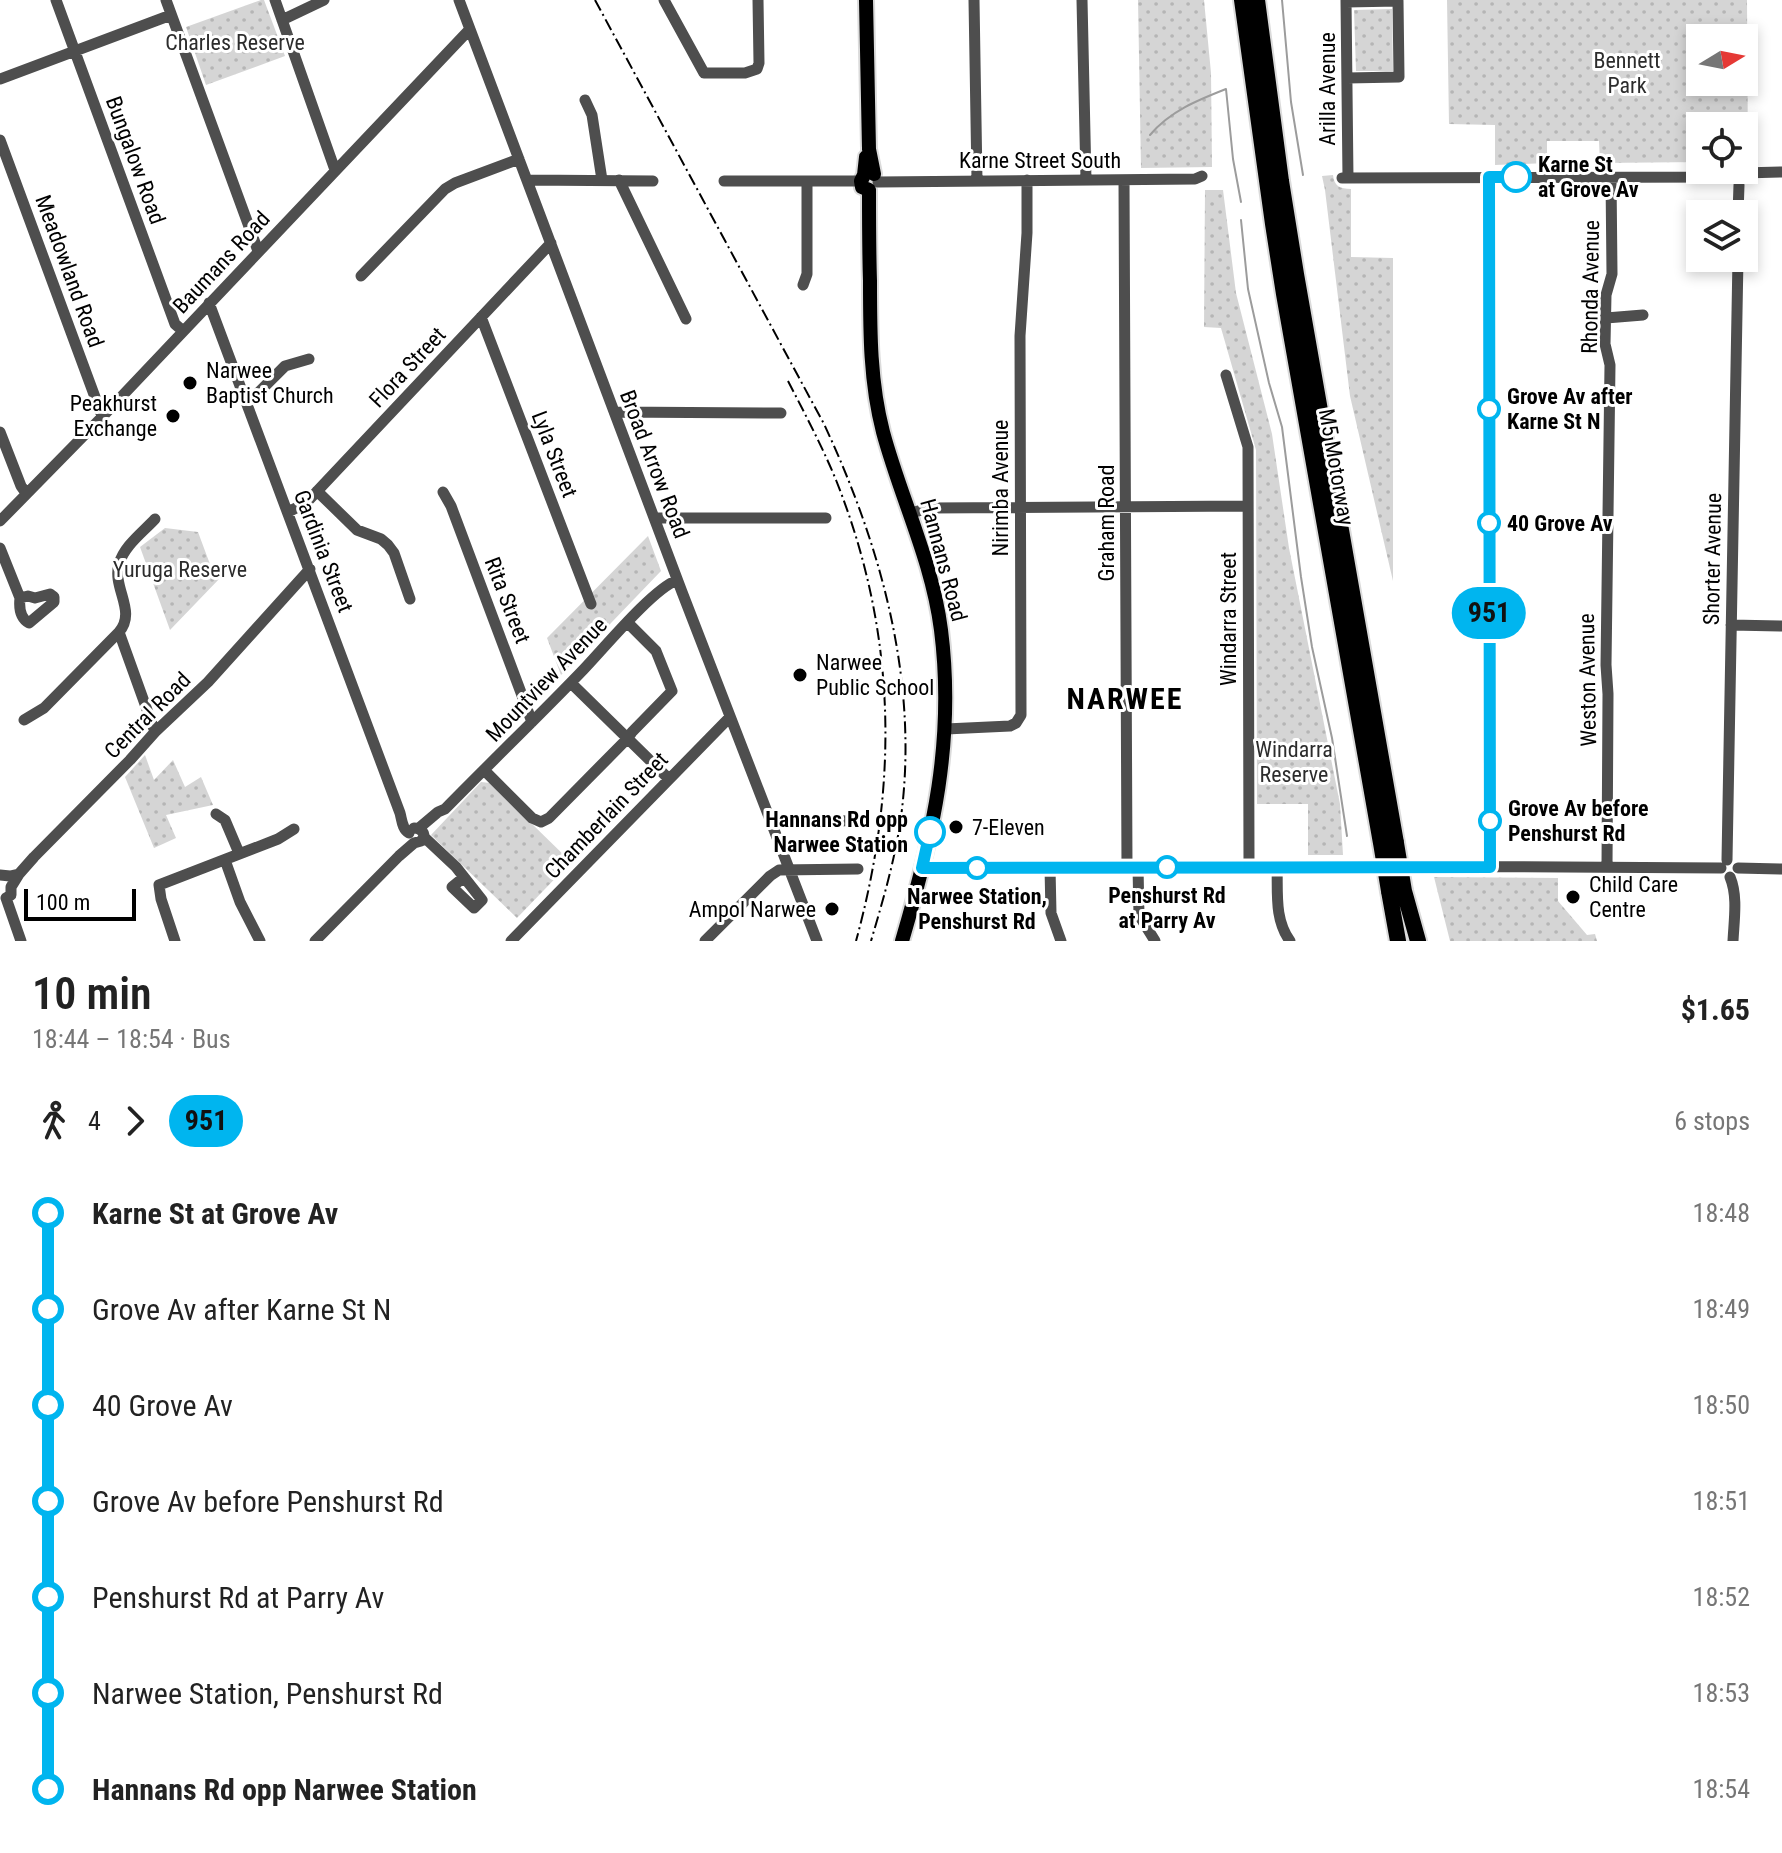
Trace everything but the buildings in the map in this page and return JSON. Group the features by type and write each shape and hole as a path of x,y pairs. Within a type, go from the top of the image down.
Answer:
{"highway":[{"name":"M5 Motorway","path":"1242,0 1281,277 1388,843"},
{"name":"M5 Motorway","path":"1257,0 1296,274 1396,891 1398,941"},
{"name":"M5 Motorway","path":"1396,891 1412,941"},
{"path":"1390,941 1388,931 1396,891"},
{"path":"1396,891 1418,941"}],"main road":[{"name":"Hannans Road","path":"866,0 870,347 875,396 887,445 930,573 941,629 945,678 946,729 934,814 902,941"}],"street":[{"name":"Bungalow Road","path":"56,0 175,324 183,331"},
{"path":"166,0 258,251"},
{"path":"275,0 335,170"},
{"path":"282,20 324,0"},
{"name":"Broad Arrow Road","path":"459,0 677,580 817,941"},
{"path":"664,0 704,73 745,73 757,69 758,0"},
{"path":"974,0 977,180"},
{"path":"1082,0 1086,180"},
{"path":"1346,1 1398,1 1399,77 1347,78"},
{"name":"Arilla Avenue","path":"1346,1 1345,178 1489,177"},
{"path":"0,79 171,15"},
{"name":"Baumans Road","path":"0,521 470,29"},
{"path":"585,100 592,115 602,180"},
{"name":"Meadowland Road","path":"0,140 3,162 102,416"},
{"path":"361,276 445,189 519,159"},
{"path":"1758,177 1782,175"},
{"name":"Karne Street South","path":"724,181 1124,180 1195,179 1202,176"},
{"path":"1490,867 1489,177 1686,178"},
{"name":"Rhonda Avenue","path":"1607,492 1610,365 1605,344 1606,295 1612,274 1611,177"},
{"path":"527,180 653,181"},
{"path":"619,180 686,319"},
{"name":"Nirimba Avenue","path":"946,729 1010,726 1021,715 1020,336 1027,180"},
{"name":"Graham Road","path":"1124,180 1132,867 1139,915 1155,941"},
{"path":"803,285 807,274 807,181"},
{"name":"Flora Street","path":"288,512 306,503 551,243"},
{"name":"Shorter Avenue","path":"1733,941 1734,897 1729,868 1738,272"},
{"name":"Gardinia Street","path":"209,303 400,813 416,834 456,867 463,878"},
{"path":"1606,318 1643,315"},
{"name":"Lyla Street","path":"481,317 591,604"},
{"path":"247,404 285,366 309,359"},
{"name":"Windarra Street","path":"1226,375 1248,447 1249,866"},
{"path":"614,412 781,413"},
{"path":"0,432 26,493"},
{"path":"317,491 357,530 388,545 394,553 410,599"},
{"name":"Rita Street","path":"443,492 451,506 532,722"},
{"name":"Weston Avenue","path":"1607,492 1607,867"},
{"path":"911,513 929,508 1248,506"},
{"path":"655,518 826,518"},
{"path":"24,720 44,708 125,625 127,618 123,595 117,582 118,566 125,551 155,519"},
{"path":"0,548 20,598"},
{"name":"Central Road","path":"3,893 10,876 19,874 155,732 208,682 310,569"},
{"name":"Mountview Avenue","path":"319,940 416,834 442,818 445,809 628,623 668,583 677,580"},
{"path":"484,770 532,818 541,822 549,818 628,738 672,691 656,651 628,623"},
{"path":"1731,625 1782,626"},
{"path":"119,632 155,732"},
{"path":"571,683 669,779"},
{"name":"Chamberlain Street","path":"511,941 730,717"},
{"path":"216,814 225,820 239,853"},
{"path":"772,825 787,820 856,821"},
{"path":"175,941 159,885 278,839 294,829"},
{"path":"225,860 240,902 260,941"},
{"path":"1277,866 1278,915 1281,928 1290,941"},
{"path":"922,868 1369,866"},
{"path":"1412,866 1782,869"},
{"path":"1050,868 1051,913 1061,941"},
{"path":"705,941 779,870 858,869"},
{"path":"3,893 21,941"}],"green space":[{"name":"Charles Reserve","path":"264,0 285,56 206,85 186,27"},
{"path":"1138,0 1204,0 1211,73 1212,167 1141,168"},
{"name":"Bennett Park","path":"1447,0 1747,0 1747,24 1686,24 1686,96 1748,96 1748,112 1686,112 1686,162 1600,163 1599,141 1547,141 1547,163 1495,165 1495,125 1449,124"},
{"path":"1392,9 1393,71 1356,71 1354,10"},
{"path":"1333,175 1338,186 1351,189 1351,257 1393,258 1393,581 1350,396 1322,176"},
{"name":"Windarra Reserve","path":"1205,190 1223,190 1236,293 1272,434 1289,548 1340,804 1343,855 1308,855 1308,804 1257,804 1256,450 1221,328 1204,327"},
{"name":"Yuruga Reserve","path":"165,528 198,532 211,567 221,577 170,630 140,547"},
{"path":"648,536 661,571 561,675 547,638"},
{"path":"145,755 154,780 173,760 185,787 201,777 213,805 166,815 176,838 154,848 125,777"},
{"path":"481,782 490,783 571,862 517,918 431,835"},
{"path":"1434,877 1558,878 1558,901 1587,935 1595,934 1597,941 1450,941"}],"waterway":[{"path":"1282,0 1291,102 1303,175"},
{"path":"1150,135 1175,113 1226,89 1241,202"},
{"path":"1241,220 1248,289 1282,427 1312,647 1332,738 1347,836"}],"railway":[{"path":"595,0 824,424 863,518 878,566 900,665 905,715 905,766 895,849 871,941"},
{"path":"788,381 831,467 856,537 871,594 880,652 885,709 885,766 880,824 856,941"}],"bus line":[{"name":"951","path":"930,832 922,868 1490,867 1489,177 1516,177"}],"place":[{"name":"Karne St at Grove Av","path":"1516,177"},
{"name":"Narwee Baptist Church","path":"190,383"},
{"name":"Grove Av after Karne St N","path":"1489,409"},
{"name":"Peakhurst Exchange","path":"173,416"},
{"name":"40 Grove Av","path":"1489,523"},
{"name":"Narwee Public School","path":"800,675"},
{"name":"Grove Av before Penshurst Rd","path":"1490,821"},
{"name":"7-Eleven","path":"956,827"},
{"name":"Hannans Rd opp Narwee Station","path":"930,832"},
{"name":"Penshurst Rd at Parry Av","path":"1167,867"},
{"name":"Narwee Station, Penshurst Rd","path":"977,868"},
{"name":"Child Care Centre","path":"1573,897"},
{"name":"Ampol Narwee","path":"832,909"}],"district":[{"name":"NARWEE","path":"1125,699"}]}
